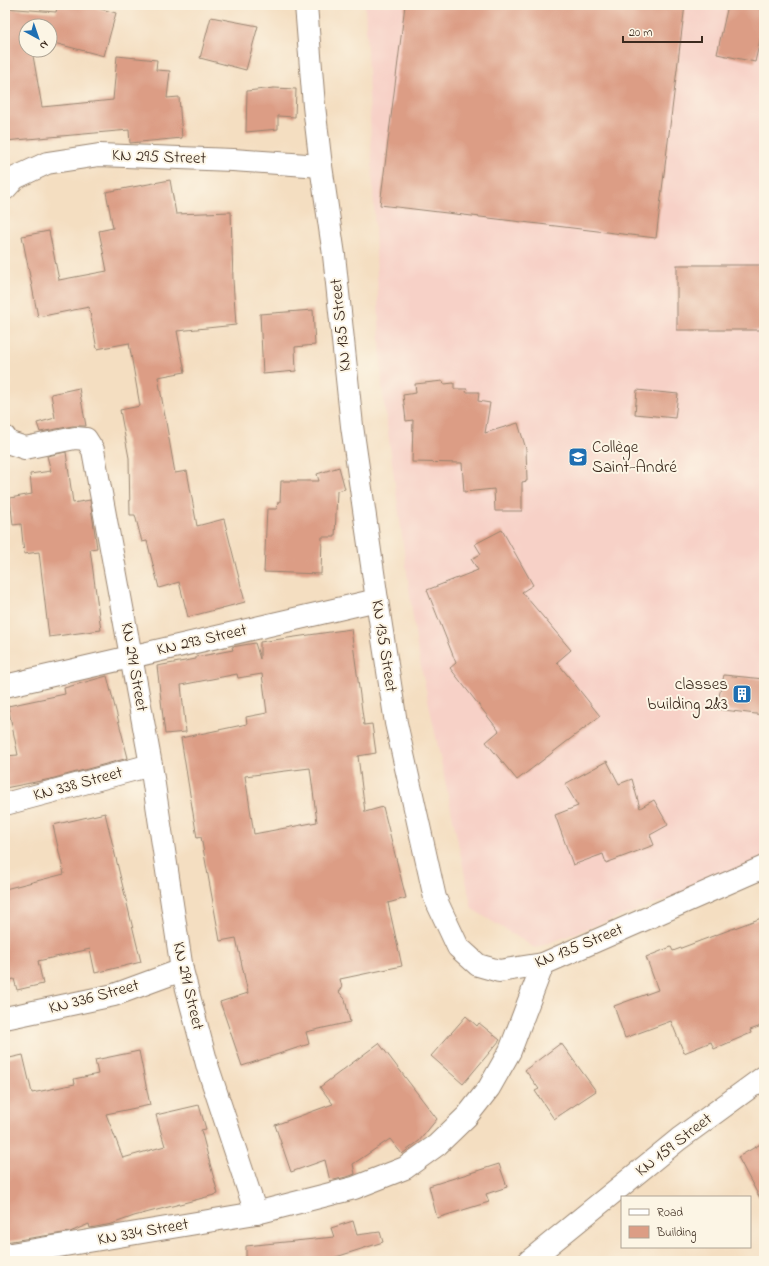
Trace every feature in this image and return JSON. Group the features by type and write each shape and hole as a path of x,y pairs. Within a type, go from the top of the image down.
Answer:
{"street":[{"name":"KN 135 Street","path":"306,5 314,106 334,255 352,426 396,723 435,898 458,947 478,965 499,971 543,964 764,867"},
{"name":"KN 295 Street","path":"5,189 16,178 47,163 99,155 225,159 321,166"},
{"name":"KN 291 Street","path":"5,437 7,442 25,448 75,438 86,439 93,450 151,765 182,970 208,1068 256,1213"},
{"name":"KN 293 Street","path":"5,686 377,600"},
{"name":"KN 338 Street","path":"5,804 151,765"},
{"path":"256,1213 354,1188 405,1168 437,1145 467,1116 489,1088 510,1051 543,964"},
{"name":"KN 336 Street","path":"5,1018 114,995 182,970"},
{"name":"KN 159 Street","path":"529,1261 680,1139 764,1077"},
{"name":"KN 334 Street","path":"5,1255 256,1213"}],"shaded area":[{"name":"Collège Saint-André","path":"365,5 764,5 764,864 535,948 472,909 417,647 382,388"}],"building":[{"path":"58,5 86,5 116,13 104,56 58,44 58,18 18,18 18,58 33,58 42,107 113,100 117,56 157,60 156,70 170,71 167,98 179,97 182,138 130,143 129,130 5,141 5,8 56,12"},
{"path":"405,5 685,5 656,238 380,205"},
{"path":"728,5 743,5 764,10 764,23 755,62 717,54"},
{"path":"211,17 258,26 246,70 200,58"},
{"path":"274,88 296,89 295,117 278,116 278,129 246,132 247,91"},
{"path":"170,180 176,214 231,212 236,325 177,331 185,372 158,377 175,473 187,471 197,526 224,519 245,602 188,617 179,582 159,588 147,541 142,542 135,515 130,515 129,458 120,410 140,406 129,343 97,349 89,307 38,317 22,236 49,231 59,280 107,271 99,231 113,228 106,192"},
{"path":"677,265 764,265 764,330 677,330"},
{"path":"313,310 315,345 295,347 296,371 263,374 260,314"},
{"path":"443,381 444,384 454,383 454,389 467,389 466,392 479,392 478,401 490,403 485,433 518,423 526,449 527,481 522,482 522,511 495,511 494,489 464,492 462,463 412,462 413,420 406,421 403,395 416,393 415,384"},
{"path":"79,388 86,426 73,426 40,432 37,423 55,418 51,394"},
{"path":"637,390 678,394 675,418 635,414"},
{"path":"66,452 73,503 90,500 97,548 90,549 101,630 49,637 39,552 24,554 21,524 13,525 10,498 32,494 30,474 51,471 47,456"},
{"path":"339,467 345,489 337,491 335,537 322,537 321,574 264,572 267,509 277,509 278,502 280,502 281,481 319,481 317,474"},
{"path":"502,530 533,585 522,592 571,650 557,662 600,716 517,780 486,742 499,731 450,668 456,663 427,590 478,570 471,559 481,554 475,544"},
{"path":"351,629 364,725 372,724 376,753 358,756 365,812 383,807 406,898 388,903 402,966 340,979 342,988 339,992 345,999 350,1022 306,1032 309,1044 242,1066 220,1002 248,993 236,938 220,941 201,837 197,838 181,738 247,724 246,717 267,713 262,674 238,678 237,674 181,685 186,732 165,734 157,666 196,659 196,657 233,650 232,647 255,643 260,659 260,642","holes":["310,768 317,822 254,834 245,776"]},
{"name":"classes building 2&3","path":"724,675 764,679 764,715 716,709"},
{"path":"107,676 128,758 51,779 5,788 5,756 18,755 8,706 65,694 64,688"},
{"path":"607,761 619,784 632,779 640,808 654,800 668,825 650,835 654,845 606,863 603,854 573,865 555,815 578,806 565,784"},
{"path":"105,813 141,962 95,973 90,949 38,961 43,984 17,990 14,979 5,981 5,889 64,874 53,825"},
{"path":"764,917 764,1025 750,1030 751,1033 714,1049 711,1042 684,1053 671,1021 625,1038 614,1006 658,990 646,957 671,947 673,951"},
{"path":"466,1016 477,1026 479,1023 500,1040 463,1084 431,1056"},
{"path":"379,1043 437,1119 419,1141 402,1154 390,1139 353,1164 355,1174 350,1176 330,1181 325,1160 291,1172 275,1125 333,1104 320,1087"},
{"path":"561,1043 596,1091 554,1119 535,1091 539,1089 525,1070"},
{"path":"139,1051 150,1105 106,1114 123,1158 165,1146 156,1115 199,1105 206,1129 201,1130 218,1194 134,1216 112,1224 90,1228 89,1224 70,1232 5,1242 5,1059 23,1055 32,1093 75,1084 74,1079 98,1074 95,1060"},
{"path":"764,1142 764,1206 738,1157"},
{"path":"499,1164 507,1187 486,1194 489,1202 437,1218 429,1186"},
{"path":"353,1221 357,1235 380,1232 383,1242 333,1258 333,1261 246,1261 246,1246 334,1237 331,1228"}],"place":[{"name":"Collège Saint-André","path":"578,457"},
{"name":"classes building 2&3","path":"742,694"}]}
